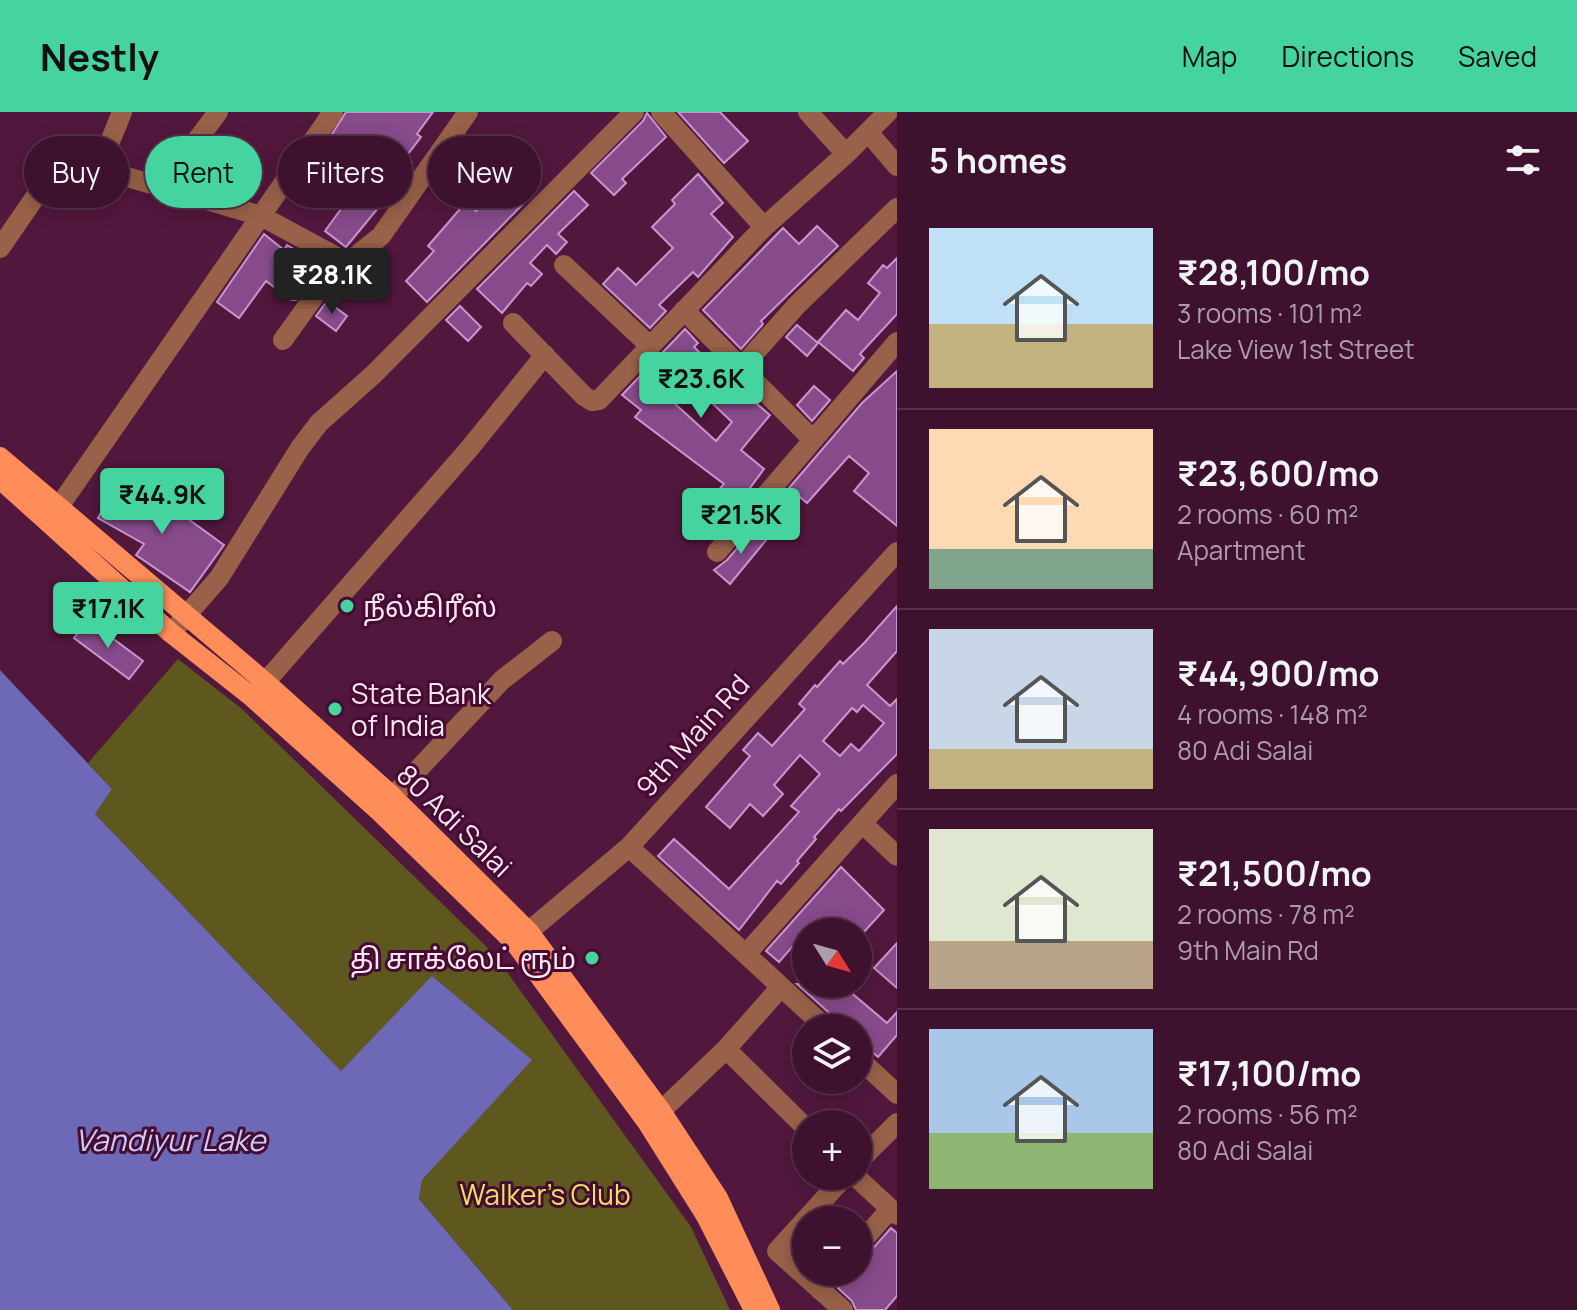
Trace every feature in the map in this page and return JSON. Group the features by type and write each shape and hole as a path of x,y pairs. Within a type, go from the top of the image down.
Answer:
{"main road":[{"name":"80 Adi Salai","path":"0,457 52,514 171,633 259,690"},
{"name":"80 Adi Salai","path":"0,479 52,514 187,618 259,690 385,803 522,937 661,1111 718,1198 770,1310"},
{"name":"80 Adi Salai","path":"522,937 647,1122 706,1216 754,1310"}],"street":[{"path":"112,136 122,112"},
{"path":"200,136 218,112"},
{"path":"52,514 333,112"},
{"path":"283,340 326,280 388,228 468,112"},
{"path":"171,633 219,578 300,448 319,423 374,374 634,112"},
{"path":"661,112 764,227"},
{"path":"808,112 846,154"},
{"path":"513,323 584,396 592,401 599,400 764,227 888,112"},
{"path":"868,132 897,166"},
{"path":"0,248 28,208"},
{"path":"234,208 261,216 348,263"},
{"path":"741,368 797,305 897,208"},
{"path":"564,265 650,346"},
{"path":"684,310 813,440"},
{"path":"717,552 897,342"},
{"path":"259,690 469,449 545,355"},
{"name":"9th Main Rd","path":"522,937 629,847 897,552"},
{"path":"385,803 502,680 552,641"},
{"path":"747,953 897,784"},
{"path":"862,823 897,856"},
{"path":"629,847 811,1014"},
{"path":"661,1111 726,1049 781,987"},
{"path":"726,1049 792,1114"},
{"path":"872,1071 897,1094"},
{"path":"872,1148 897,1123"},
{"path":"832,1190 777,1251 843,1310"},
{"path":"870,1190 894,1212 872,1233"},
{"path":"820,1290 823,1286"}],"green space":[{"name":"Walker's Club","path":"178,659 242,709 494,954 691,1227 730,1310 513,1310 419,1199 422,1180 531,1060 375,1038 341,1071 95,814 112,789 88,763"}],"water":[{"name":"Vandiyur Lake","path":"0,670 112,789 95,814 341,1071 432,976 532,1060 422,1180 419,1199 513,1310 0,1310"}],"building":[{"path":"346,112 433,112 417,134 421,137 412,149 412,136 331,136"},
{"path":"678,112 720,112 748,141 724,163"},
{"path":"647,113 666,137 622,179 626,183 614,195 591,173 643,121"},
{"path":"698,174 723,203 711,214 733,237 698,277 693,272 659,305 666,311 650,328 603,284 618,268 636,285 673,248 652,227 675,204 672,200"},
{"path":"574,191 588,205 558,234 567,242 556,254 547,245 530,263 542,274 531,286 527,283 502,313 477,289"},
{"path":"378,208 346,247 325,231 341,209"},
{"path":"461,208 476,211 479,208 519,208 427,302 406,281 434,251 428,246"},
{"path":"817,226 838,246 761,321 763,324 741,349 703,310 783,228 799,244"},
{"path":"264,234 284,250 287,245 320,264 296,300 291,300 266,281 239,318 217,302"},
{"path":"897,258 897,314 860,354 864,358 853,371 818,342 846,310 858,320 880,293 868,283 883,265 887,268"},
{"path":"327,301 347,316 336,331 316,316"},
{"path":"460,306 481,327 468,341 446,320"},
{"path":"797,325 818,343 807,356 786,337"},
{"path":"685,329 698,343 694,347 770,415 741,450 764,469 718,531 698,514 724,484 635,417 641,410 622,395","holes":["692,384 732,422 716,441 674,403"]},
{"path":"897,371 897,526 854,491 869,473 849,456 807,503 789,488 862,403"},
{"path":"814,386 830,400 812,421 797,405"},
{"path":"119,481 171,510 173,508 224,545 190,592 136,555 144,544 98,518"},
{"path":"755,528 767,539 730,584 714,570"},
{"path":"897,606 897,651 867,685 890,706 897,699 897,754 841,811 839,809 814,837 816,839 797,861 799,863 781,884 777,881 739,930 658,856 674,839 729,889 799,812 791,806 820,774 800,755 774,785 783,794 763,816 750,804 730,828 706,807 750,756 743,750 758,733 772,746 805,709 799,704 815,685 817,687 840,661 843,664","holes":["863,705 884,723 859,751 851,744 840,756 823,741 852,708 857,712"]},
{"path":"88,620 143,661 129,679 74,638"},
{"path":"841,867 884,910 872,923 872,918 795,918"},
{"path":"792,922 792,947 779,962 766,951"},
{"path":"897,943 897,988 874,968"},
{"path":"813,998 858,998 887,1023 897,1012 897,1035 878,1057 872,1052 872,1014 830,1014"},
{"path":"891,1228 897,1233 897,1296 885,1310 856,1310 852,1301 838,1288 872,1286 872,1249"}],"place":[{"name":"நீல்கிரீஸ்","path":"347,606"},
{"name":"State Bank of India","path":"335,709"},
{"name":"தி சாக்லேட் ரூம்","path":"592,958"}]}
